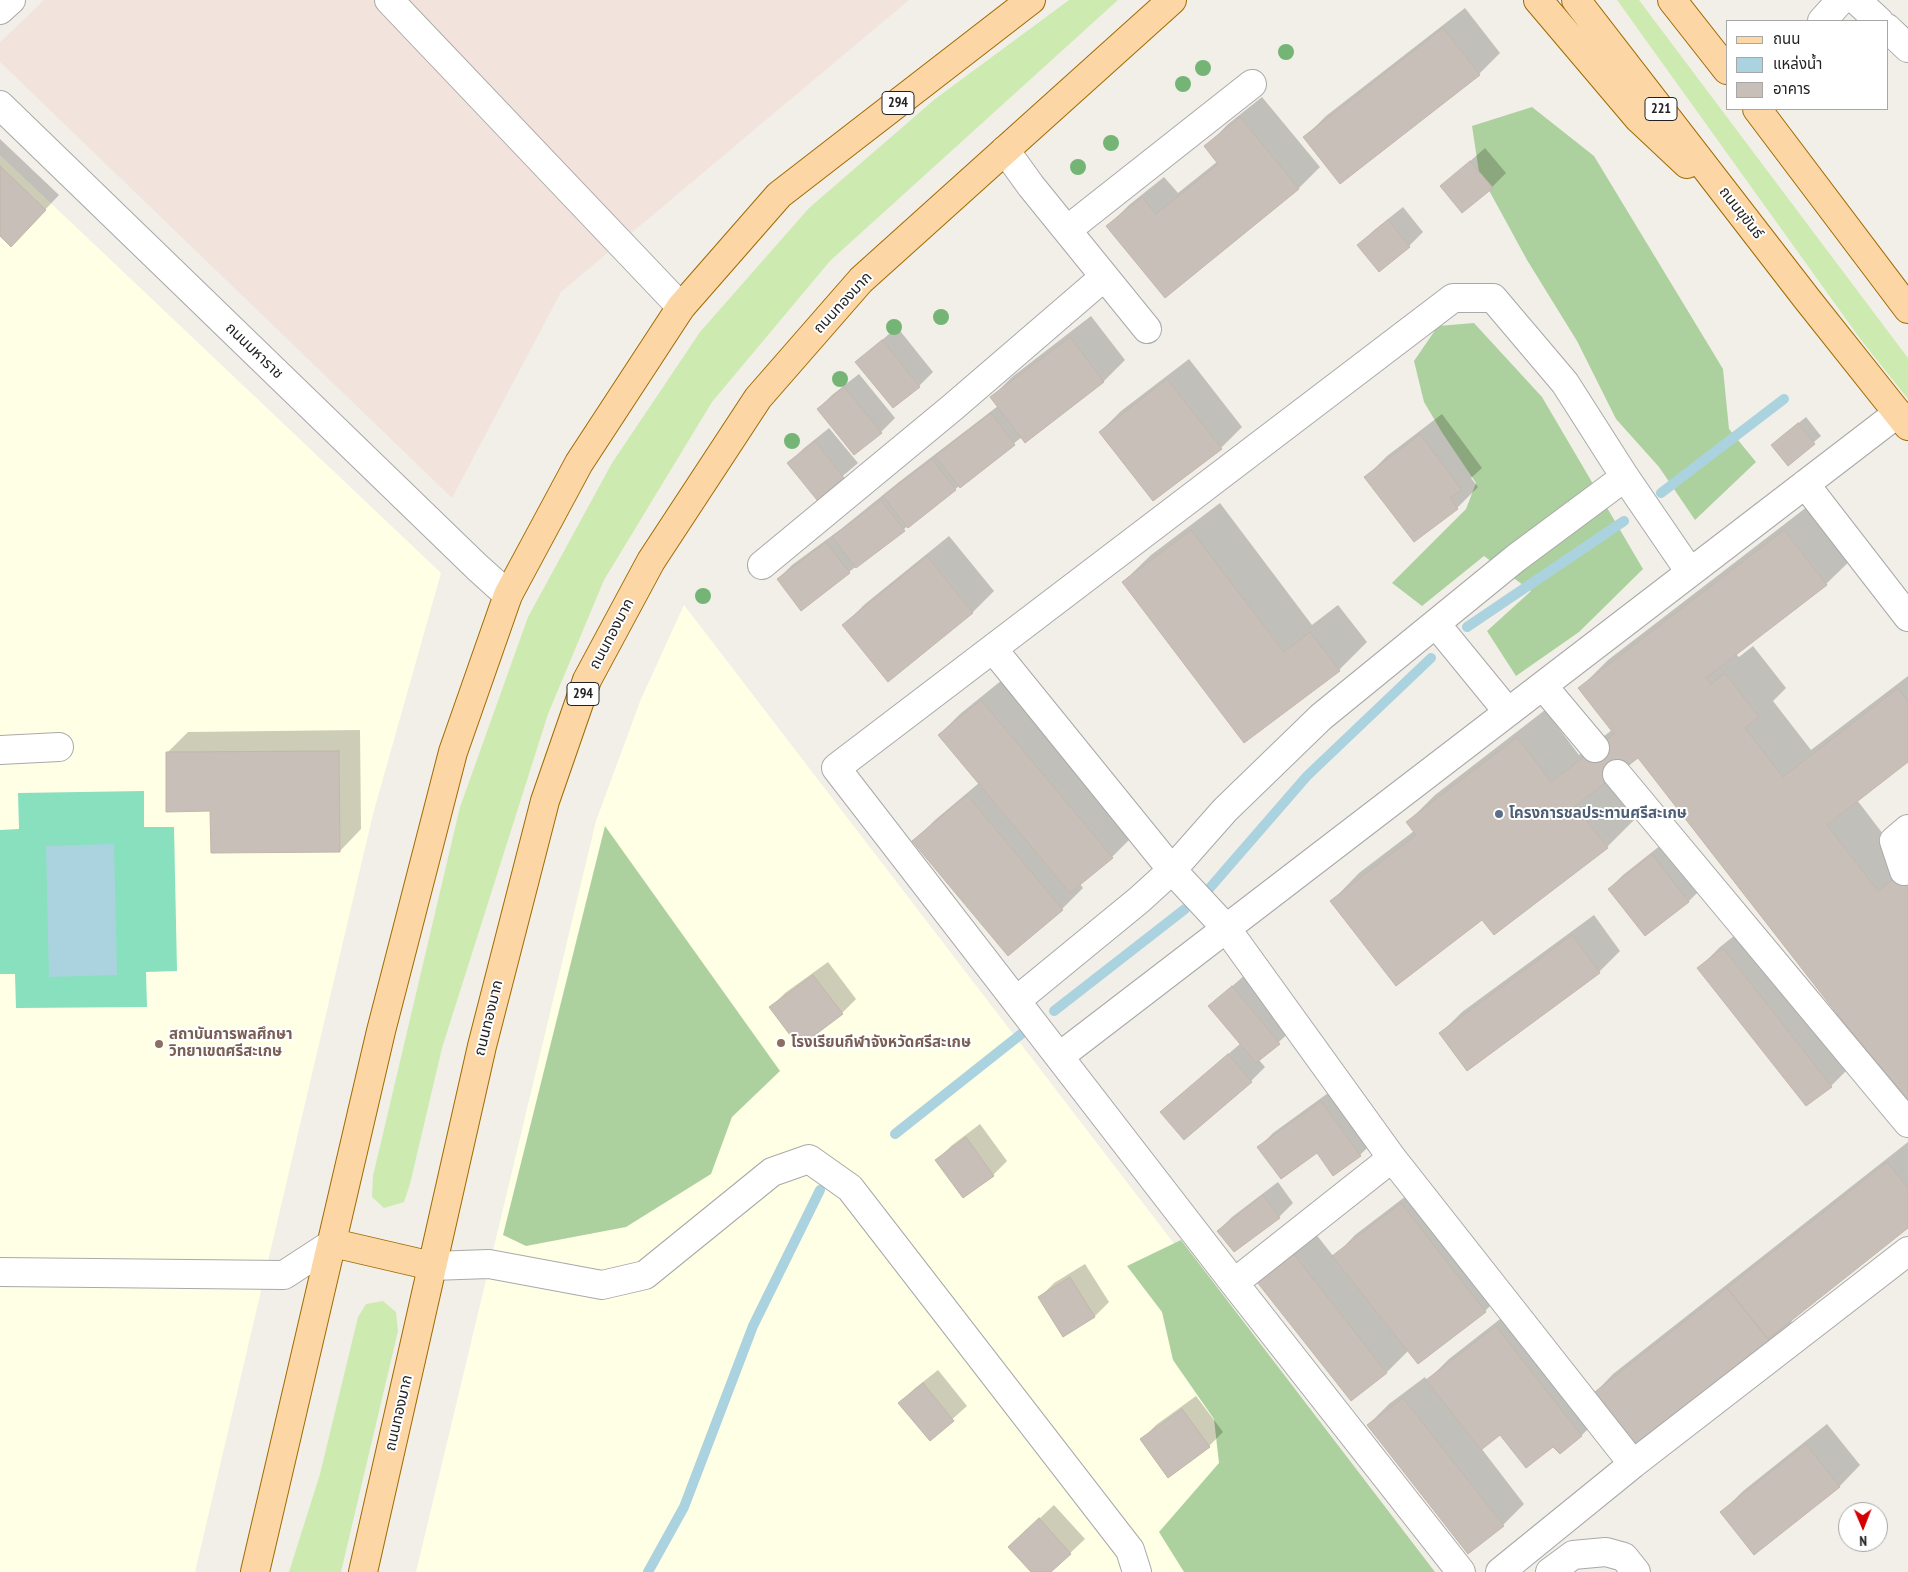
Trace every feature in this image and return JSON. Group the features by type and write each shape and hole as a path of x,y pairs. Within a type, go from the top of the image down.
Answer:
{"main road":[{"name":"294","path":"255,1572 381,1031 453,752 508,595 578,463 681,307 779,195 1031,0"},
{"path":"1538,0 1638,118 1745,218"},
{"name":"ถนนขุขันธ์","path":"1576,0 1903,419"},
{"path":"1672,0 1726,69"},
{"name":"ถนนทองมาก","path":"363,1572 482,1046 545,801 587,680 651,561 758,398 861,280 1171,3"},
{"path":"1758,110 1908,309"},
{"path":"333,1243 432,1266"}],"street":[{"path":"0,10 11,0"},
{"path":"389,0 681,307"},
{"path":"1823,20 1840,0"},
{"path":"1856,0 1878,20"},
{"path":"1888,29 1908,48"},
{"path":"1066,230 1252,84"},
{"name":"ถนนมหาราช","path":"0,105 508,595"},
{"path":"1005,150 1031,186 1146,329"},
{"path":"762,565 953,407 1104,277"},
{"path":"1461,1572 836,768 1454,298 1493,298 1565,383 1625,477 1690,572"},
{"path":"1060,1056 1806,484 1903,419"},
{"path":"1017,1000 1139,900 1172,870 1225,810 1321,717 1516,558 1625,477"},
{"path":"1806,484 1908,617"},
{"path":"1436,624 1508,712"},
{"path":"993,649 1172,870 1226,928 1392,1158 1633,1464"},
{"path":"1543,686 1595,748"},
{"path":"0,750 59,747"},
{"path":"1617,774 1908,1123"},
{"path":"1904,871 1894,840 1908,829"},
{"path":"1234,1282 1392,1158"},
{"path":"432,1266 489,1264 602,1285 644,1275 772,1172 809,1160 850,1188 1130,1550 1137,1572"},
{"path":"0,1272 284,1275 333,1243"},
{"path":"1500,1572 1633,1464 1908,1251"},
{"path":"1550,1572 1573,1554 1606,1552 1624,1557 1636,1572"}],"shaded area":[{"path":"44,0 909,0 561,292 452,498 0,62 0,42"},
{"name":"สถาบันการพลศึกษา วิทยาเขตศรีสะเกษ","path":"0,155 441,573 373,814 195,1572 0,1572"},
{"name":"โรงเรียนกีฬาจังหวัดศรีสะเกษ","path":"684,605 1426,1572 416,1572 596,821 641,699"}],"green space":[{"path":"1069,0 1118,0 830,261 712,402 604,580 548,714 442,1048 410,1184 404,1202 384,1208 372,1197 373,1176 460,807 528,617 612,463 700,332 809,208 935,99"},
{"path":"1617,0 1639,0 1908,358 1908,399 1861,340"},
{"path":"1532,107 1594,156 1723,369 1729,429 1756,462 1695,520 1659,467 1616,419 1577,341 1527,260 1479,172 1472,126"},
{"path":"1474,323 1542,397 1643,569 1579,632 1516,676 1487,631 1531,591 1484,556 1422,606 1392,583 1466,509 1476,483 1424,402 1414,361 1438,326"},
{"path":"144,791 144,827 174,827 177,971 146,972 147,1007 16,1008 15,974 0,974 0,830 19,829 18,793"},
{"path":"605,826 780,1071 732,1117 711,1174 626,1227 526,1246 503,1235"},
{"path":"1181,1240 1435,1572 1184,1572 1159,1532 1219,1463 1214,1419 1173,1360 1162,1312 1127,1266"},
{"path":"383,1301 396,1312 398,1331 341,1572 289,1572 320,1474 358,1317 366,1304"}],"water":[{"path":"114,844 117,975 49,977 46,846"}],"building":[{"path":"1443,28 1480,75 1340,184 1303,137"},
{"path":"1240,117 1299,189 1165,298 1106,226 1142,197 1156,214 1218,164 1204,146"},
{"path":"1470,161 1493,188 1462,213 1440,186"},
{"path":"0,166 46,210 11,247 0,236"},
{"path":"1388,220 1410,247 1379,272 1357,245"},
{"path":"1070,337 1104,382 1025,443 990,397"},
{"path":"882,340 920,387 893,408 855,362"},
{"path":"1167,379 1222,449 1153,501 1099,432"},
{"path":"844,387 882,433 854,455 817,409"},
{"path":"991,413 1015,445 960,488 935,456"},
{"path":"1798,423 1815,444 1788,466 1771,445"},
{"path":"1420,434 1462,490 1450,498 1458,509 1414,542 1364,477"},
{"path":"815,441 844,478 817,500 787,463"},
{"path":"932,459 956,490 908,528 883,496"},
{"path":"881,500 905,531 856,568 832,537"},
{"path":"1191,530 1284,652 1310,632 1340,671 1244,743 1122,582"},
{"name":"โครงการชลประทานศรีสะเกษ","path":"1784,530 1827,585 1706,678 1711,684 1725,673 1759,717 1745,728 1783,777 1898,688 1908,702 1908,762 1827,825 1878,891 1908,868 1908,1105 1638,758 1575,806 1608,848 1494,935 1482,920 1396,986 1330,901 1416,835 1406,822 1517,737 1551,782 1614,734 1578,688"},
{"path":"826,542 850,573 801,611 777,579"},
{"path":"927,556 973,613 888,682 842,625"},
{"path":"981,700 1113,858 1070,893 938,735"},
{"path":"339,751 340,852 211,853 210,811 166,812 166,752"},
{"path":"967,795 1063,910 1008,956 912,841"},
{"path":"1652,854 1689,902 1645,936 1608,889"},
{"path":"1572,935 1600,973 1467,1071 1439,1033"},
{"path":"1723,948 1832,1087 1806,1106 1697,968"},
{"path":"813,975 843,1014 799,1047 769,1007"},
{"path":"1232,986 1280,1044 1256,1063 1208,1006"},
{"path":"1228,1054 1252,1082 1184,1140 1160,1112"},
{"path":"1321,1101 1361,1156 1333,1176 1317,1153 1281,1179 1257,1147"},
{"path":"966,1137 994,1176 963,1198 935,1160"},
{"path":"1887,1162 1908,1188 1908,1228 1768,1339 1727,1288"},
{"path":"1263,1195 1280,1218 1234,1252 1217,1231"},
{"path":"1401,1203 1486,1312 1418,1364 1332,1256"},
{"path":"1293,1253 1387,1373 1351,1401 1257,1282"},
{"path":"1070,1277 1095,1317 1063,1337 1038,1297"},
{"path":"1727,1288 1772,1344 1636,1452 1591,1395"},
{"path":"1496,1326 1582,1436 1560,1454 1553,1447 1526,1468 1500,1435 1481,1450 1426,1380"},
{"path":"923,1383 954,1421 930,1441 898,1403"},
{"path":"1403,1398 1504,1526 1468,1554 1367,1425"},
{"path":"1182,1409 1210,1447 1168,1478 1140,1439"},
{"path":"1806,1444 1840,1487 1754,1555 1720,1512"},
{"path":"1039,1518 1071,1554 1051,1572 1031,1572 1008,1547"}],"waterway":[{"path":"1661,493 1784,399"},
{"path":"1467,627 1624,521"},
{"path":"1208,890 1307,776 1431,658"},
{"path":"1054,1011 1185,909"},
{"path":"895,1134 1025,1031"},
{"path":"648,1572 684,1507 753,1326 820,1190"}],"place":[{"name":"โครงการชลประทานศรีสะเกษ","path":"1499,814"},
{"name":"โรงเรียนกีฬาจังหวัดศรีสะเกษ","path":"781,1043"},
{"name":"สถาบันการพลศึกษา วิทยาเขตศรีสะเกษ","path":"159,1044"}]}
